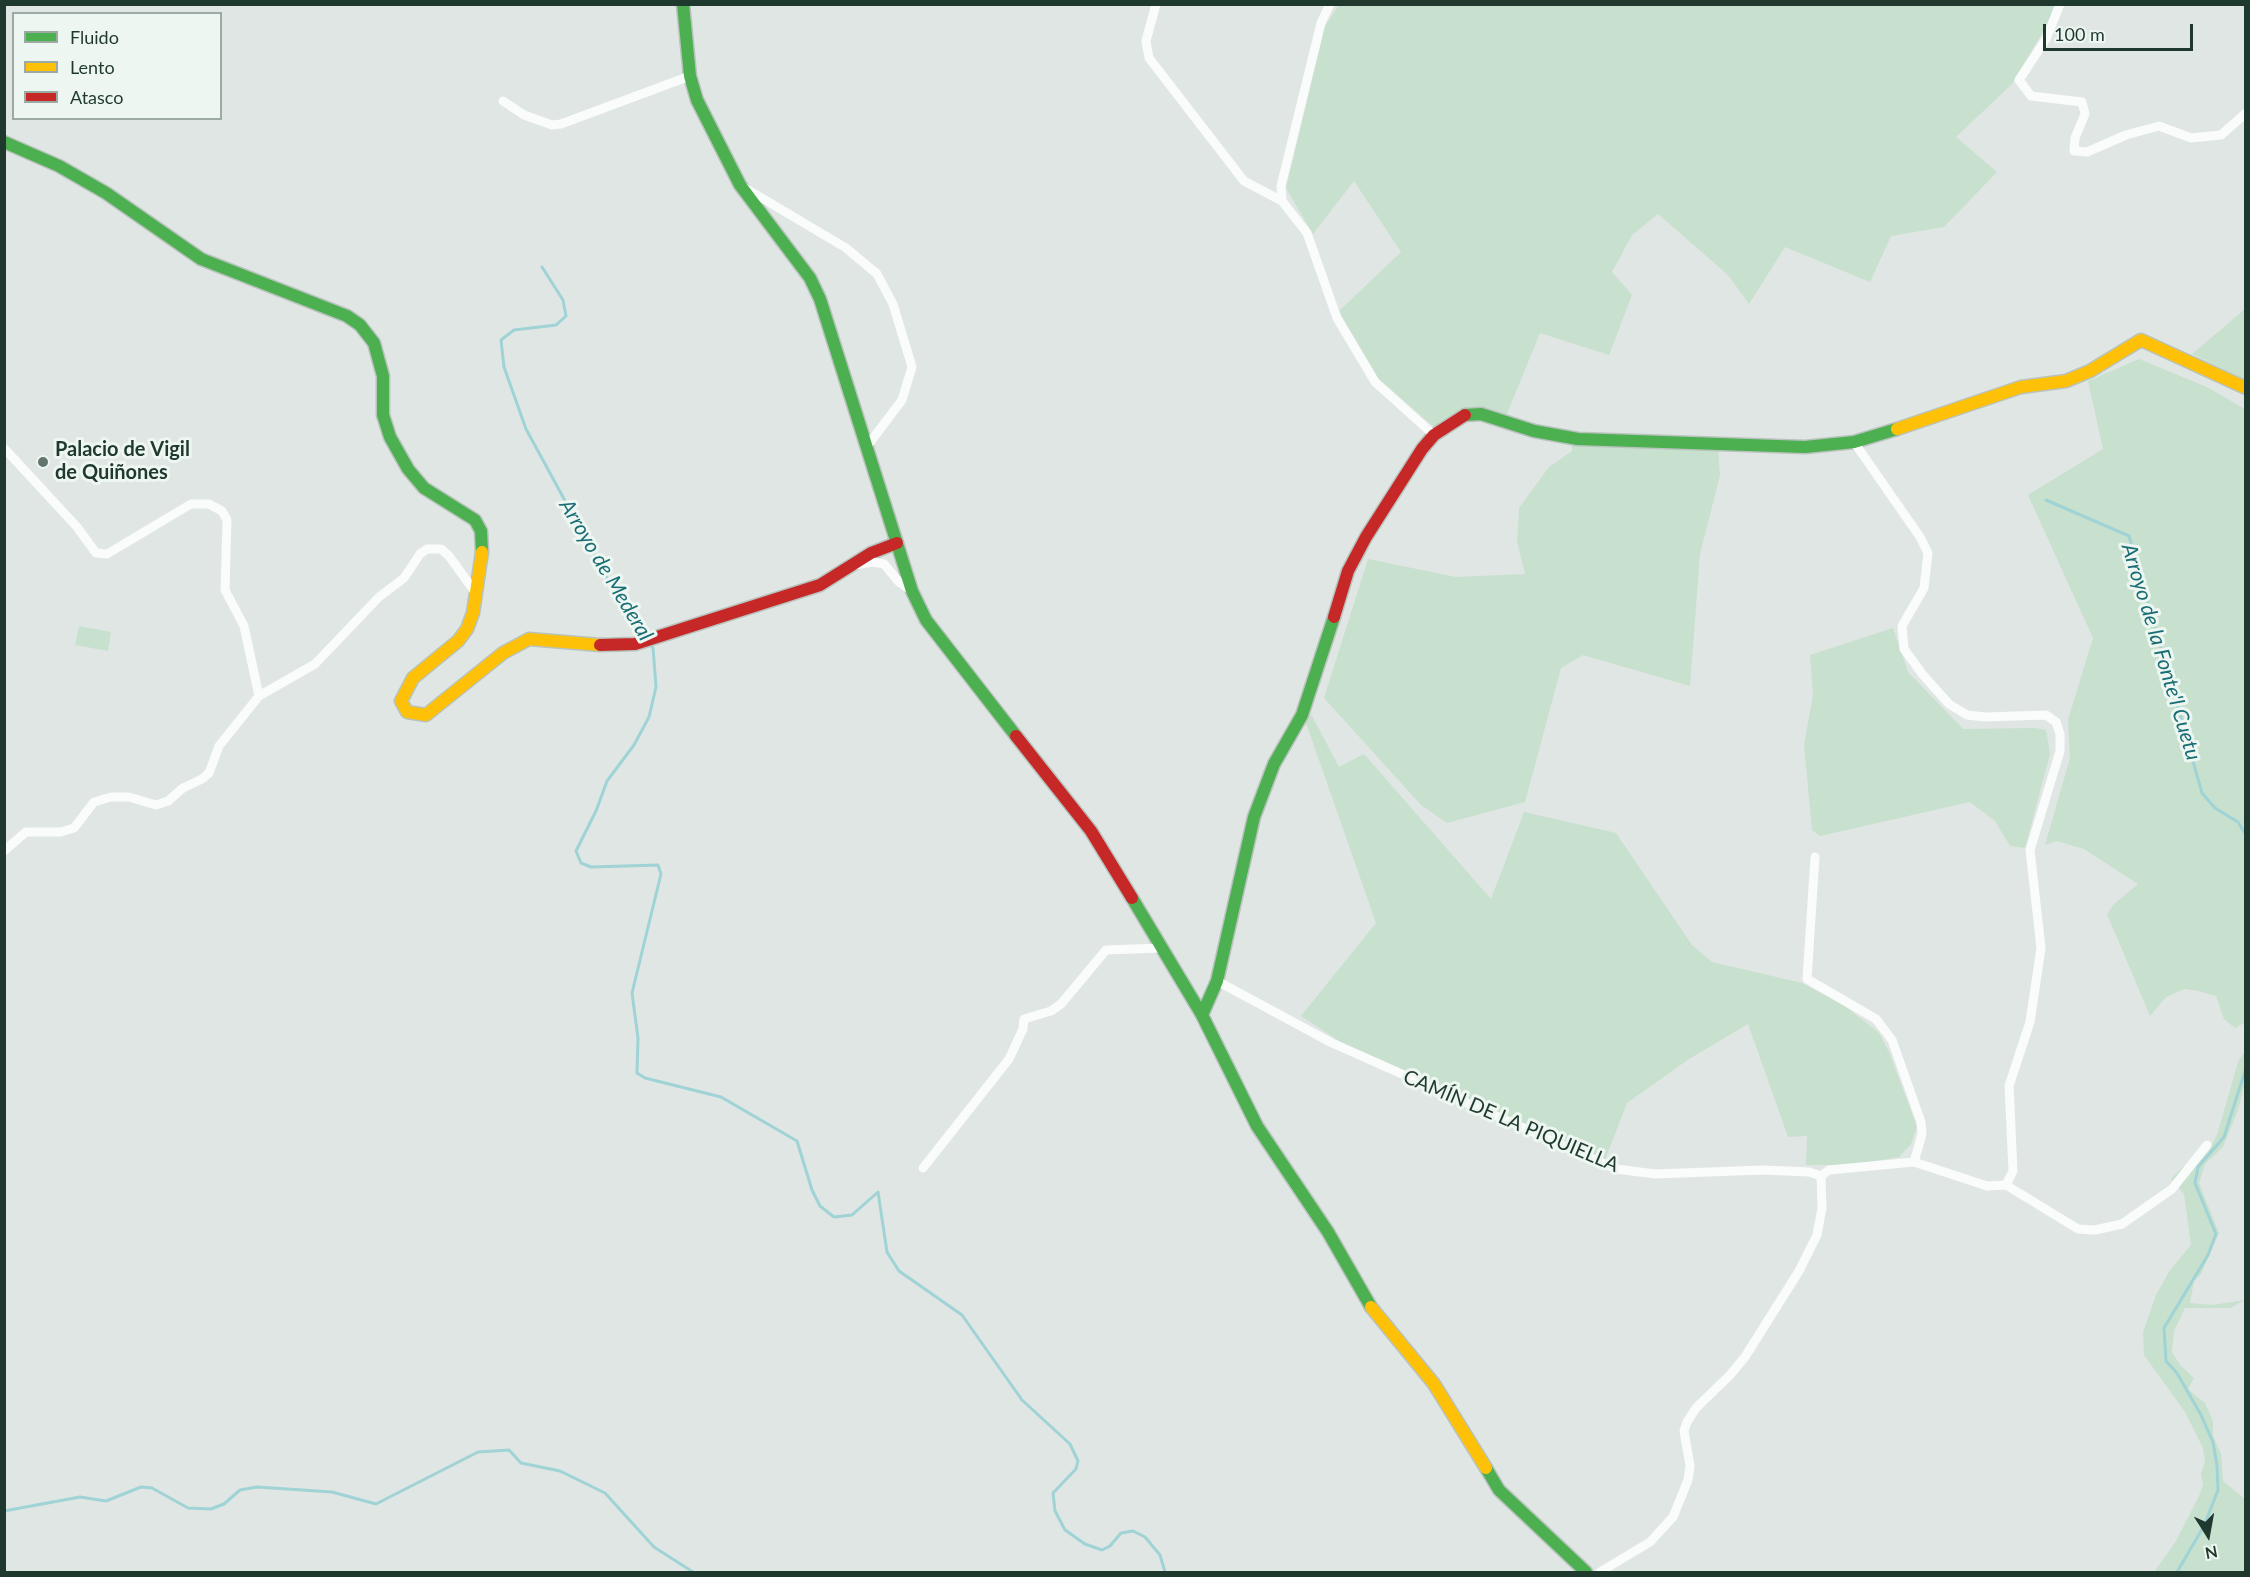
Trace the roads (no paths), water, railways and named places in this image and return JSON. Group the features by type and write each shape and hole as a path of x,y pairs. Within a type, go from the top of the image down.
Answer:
{"street":[{"path":"683,4 690,76 697,100 740,185 810,278 836,343 912,591 926,620 1090,831 1202,1015 1257,1126 1328,1232 1367,1302 1434,1384 1499,1490 1586,1572"},
{"path":"1156,4 1146,41 1149,58 1244,181 1282,201 1306,233 1337,318 1375,382 1434,435"},
{"path":"1282,201 1281,186 1295,128 1321,23 1330,4"},
{"path":"2060,4 2046,39 2019,80 2031,96 2082,102 2085,114 2075,138 2074,151 2087,152 2126,135 2159,126 2191,138 2221,135 2246,113"},
{"path":"503,101 524,115 552,125 561,124 690,76"},
{"path":"4,142 59,166 106,193 201,259 346,316 360,325 374,343 379,357 383,415 390,437 408,469 437,499 475,520 481,531 483,546 473,613 467,629 458,641 413,678 404,691 401,701 407,712 426,715 503,653 529,639 605,645 635,644 820,585 871,553 898,548"},
{"path":"740,185 846,248 877,274 893,304 912,367 902,400 868,445"},
{"path":"1202,1015 1210,1002 1217,981 1254,817 1274,764 1302,715 1313,687 1348,571 1366,537 1434,435 1470,413 1534,431 1578,439 1805,447 1854,442 1951,413 2021,387 2066,381 2090,371 2141,340 2246,388"},
{"path":"1854,442 1920,537 1928,553 1924,588 1902,626 1904,649 1949,704 1967,715 1985,717 2046,715 2056,722 2060,734 2060,751 2030,850 2041,948 2030,1022 2009,1086 2013,1171 2006,1185"},
{"path":"4,448 77,527 96,553 107,554 191,504 209,504 222,511 227,520 225,590 244,626 259,696"},
{"path":"884,564 898,548"},
{"path":"4,851 26,832 61,832 74,828 80,824 89,806 111,796 129,797 156,805 168,801 183,788 209,773 219,746 259,696 323,657 380,597 404,578 420,554 427,549 441,549 475,592"},
{"path":"852,565 873,562 884,564 899,582 912,591"},
{"path":"1815,857 1807,979 1876,1019 1892,1040 1921,1122 1922,1134 1914,1162"},
{"path":"923,1168 1009,1059 1023,1029 1024,1019 1039,1016 1056,1008 1106,950 1161,948"},
{"name":"CAMÍN DE LA PIQUIELLA","path":"1217,981 1332,1043 1616,1169 1655,1174 1774,1171 1809,1172 1821,1176 1828,1170 1914,1162 1987,1186 2006,1185 2078,1229 2095,1230 2122,1224 2172,1189 2207,1145"},
{"path":"1600,1572 1650,1542 1673,1517 1688,1480 1690,1466 1684,1431 1687,1422 1696,1408 1745,1357 1798,1271 1817,1235 1822,1208 1821,1176"}],"waterway":[{"name":"Arroyo de Mederal","path":"542,267 563,300 566,316 556,325 514,330 501,340 504,367 526,429 607,578 644,638"},
{"name":"Arroyo de la Fonte'l Cuetu","path":"2046,500 2129,536 2202,793 2215,808 2238,822 2246,835"},
{"name":"Arroyo de Mederal","path":"648,643 653,648 656,687 649,717 634,745 607,781 596,811 576,851 581,863 591,867 658,865 661,874 632,993 638,1038 637,1073 645,1078 721,1097 797,1141 812,1190 820,1206 834,1217 852,1215 878,1192 887,1252 899,1271 962,1315 1022,1400 1070,1444 1078,1461 1076,1469 1053,1493 1055,1511 1065,1530 1085,1544 1102,1550 1110,1546 1121,1533 1133,1531 1145,1537 1160,1555 1165,1572"},
{"path":"2177,1572 2204,1526 2218,1490 2217,1466 2213,1442 2201,1415 2177,1373 2166,1361 2164,1328 2208,1255 2216,1234 2195,1183 2198,1167 2224,1137 2246,1068"},
{"path":"4,1511 80,1497 106,1501 141,1487 152,1488 188,1508 211,1509 224,1504 240,1490 257,1487 332,1492 376,1504 478,1452 509,1450 521,1463 560,1471 605,1493 654,1547 693,1572"}],"place":[{"name":"Palacio de Vigil de Quiñones","path":"43,462"}]}
